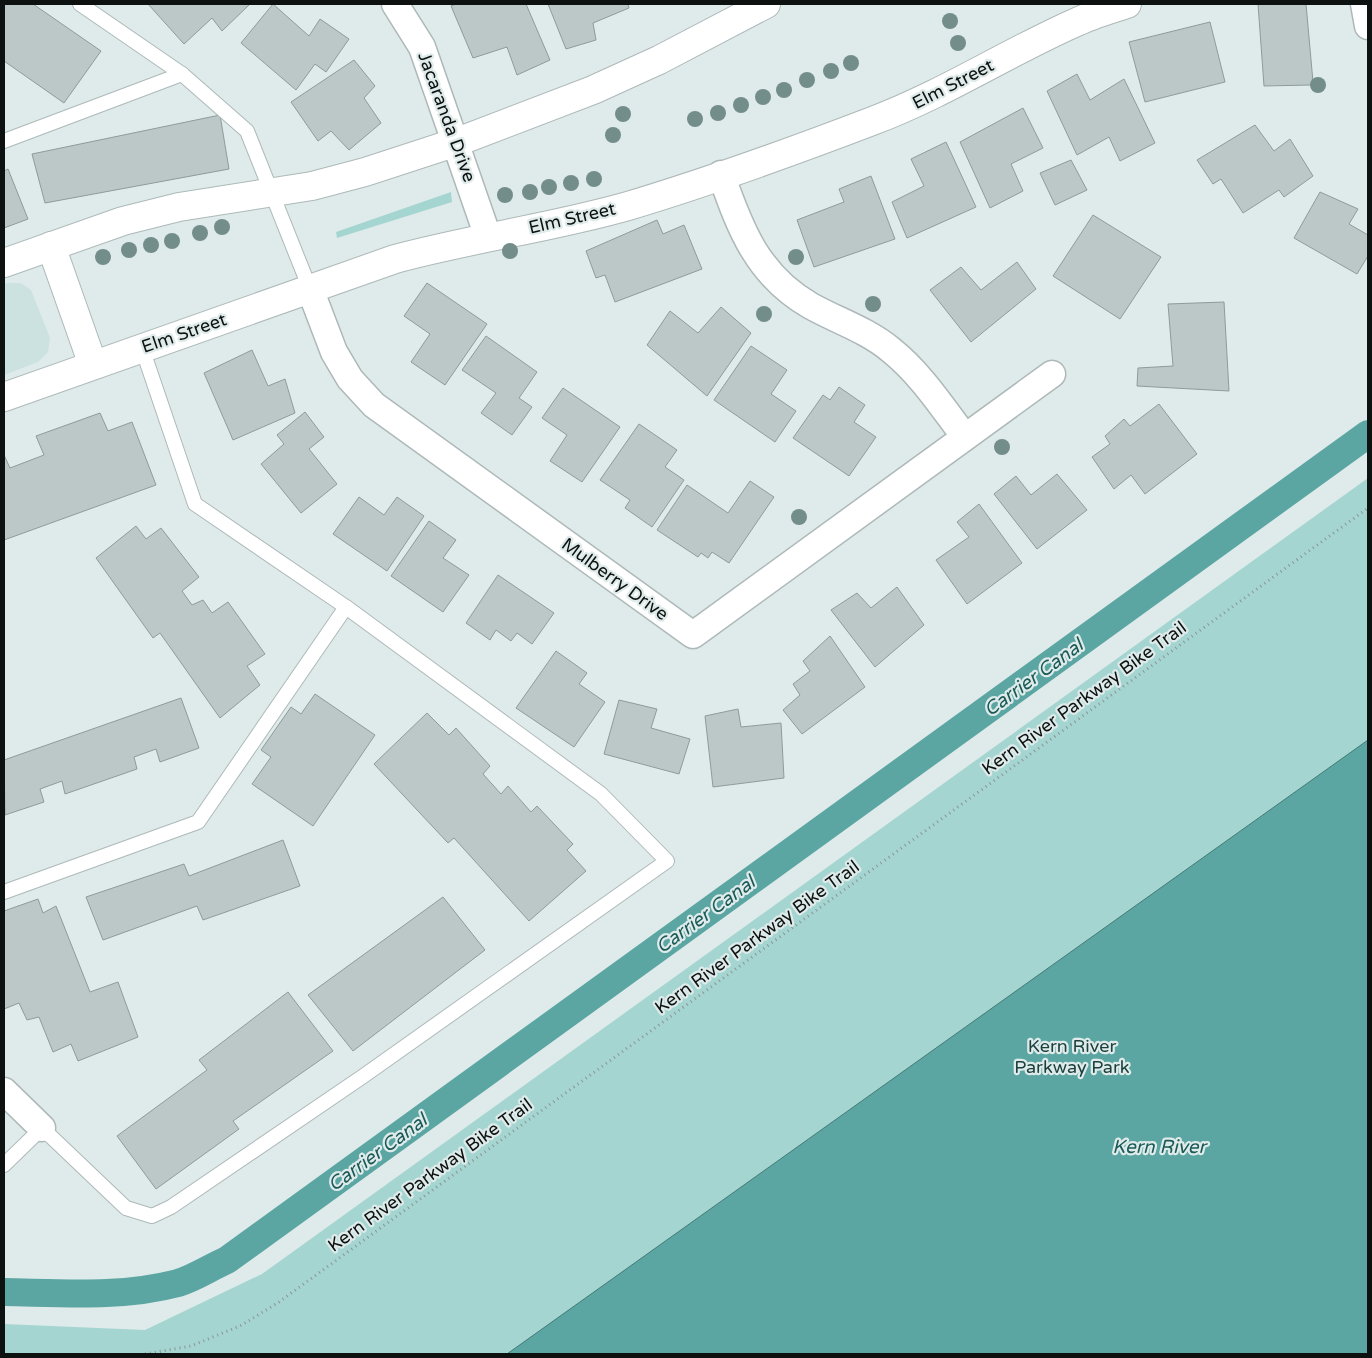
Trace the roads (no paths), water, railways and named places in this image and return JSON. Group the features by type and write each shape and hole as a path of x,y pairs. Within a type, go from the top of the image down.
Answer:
{"street":[{"name":"Jacaranda Drive","path":"394,4 422,47 457,142 488,236"},
{"path":"4,263 123,222 179,207 312,186 365,172 457,142 593,90 659,60 766,4"},
{"name":"Elm Street","path":"4,397 395,259 488,236 572,220 628,206 877,120 943,91 1080,20 1127,4"},
{"path":"1364,4 1368,26"},
{"path":"721,174 748,242 764,267 784,288 811,306 856,327 890,349 918,375 964,437"},
{"path":"51,246 93,365"},
{"name":"Mulberry Drive","path":"310,289 334,352 350,379 374,405 693,635 1052,374"},
{"path":"4,1091 42,1128"}],"lane":[{"path":"80,4 182,74 247,131 310,289"},
{"path":"4,141 182,74"},
{"path":"4,1165 42,1128 126,1208 152,1216 171,1207 362,1077 667,861 601,794 346,607 195,504 142,348"},
{"path":"4,892 198,822 346,607"}],"water":[{"name":"Kern River","path":"1368,740 1368,1354 507,1354"}],"waterway":[{"name":"Carrier Canal","path":"4,1292 92,1294 157,1288 191,1278 227,1260 1368,434"}],"park label":[{"name":"Kern River Parkway Park","path":"1072,1056"}]}
